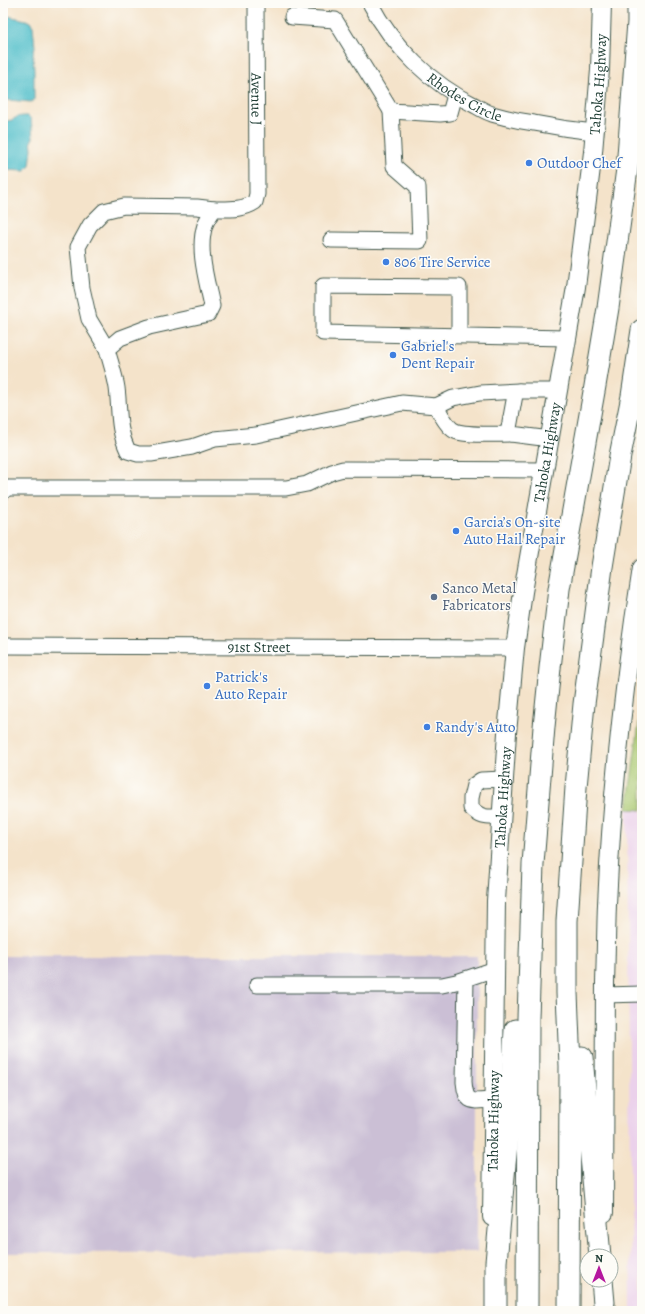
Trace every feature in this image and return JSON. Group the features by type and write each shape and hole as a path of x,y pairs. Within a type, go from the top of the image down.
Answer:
{"highway":[{"path":"496,1311 496,1262 511,1100 516,1017 533,875 548,690 559,589 596,378 627,169 638,22 638,3"},
{"path":"569,1311 570,1066 567,992 568,907 576,794 584,704 602,567 642,330"},
{"path":"527,1311 528,1018 533,875"},
{"path":"568,907 599,1248"},
{"path":"603,1288 604,1307"}],"main road":[{"name":"Tahoka Highway","path":"491,1311 492,1100 496,901 507,733 523,592 576,287 600,70 602,3"},
{"path":"604,1248 605,995 607,906 611,830 630,638 642,568"}],"street":[{"name":"Avenue J","path":"214,209 234,209 249,206 255,202 257,194 256,3"},
{"name":"Rhodes Circle","path":"370,3 396,42 427,74 465,101 491,114 514,120 594,132"},
{"path":"292,17 335,20 391,111 394,166 418,187 420,241 331,240"},
{"path":"391,111 440,114 450,113 455,95"},
{"path":"107,349 120,338 150,327 208,314 212,306 202,260 203,233 205,224 214,209 197,207 124,206 104,211 90,225 78,247 82,288 90,319 107,349 116,387 122,439 128,451 138,454 151,454 192,447 215,439 256,435 402,403 436,406 453,398 480,393 498,391 558,391"},
{"path":"459,335 459,287 323,286 323,333 567,338"},
{"path":"511,434 509,428 514,395 519,391"},
{"path":"436,406 454,431 470,434 511,434 550,439"},
{"path":"3,492 8,488 286,488 307,484 332,472 343,469 544,470"},
{"name":"91st Street","path":"3,646 516,648"},
{"path":"502,817 482,816 477,814 471,808 471,798 474,785 482,780 504,779"},
{"path":"257,985 442,986 495,969"},
{"path":"466,979 465,1094 467,1098 474,1100 492,1100"},
{"path":"605,995 642,994"}],"shaded area":[{"path":"627,809 642,810 642,1311 631,1311"},
{"path":"3,956 477,956 477,1252 3,1253"}],"green space":[{"path":"642,701 642,810 627,809"}],"water":[{"path":"3,15 26,20 33,26 35,47 33,53 34,100 31,102 8,100 3,102"},
{"path":"28,116 31,119 33,138 31,141 32,148 30,166 25,171 3,170 3,120 9,121 18,117"}],"place":[{"name":"Outdoor Chef","path":"529,163"},
{"name":"806 Tire Service","path":"386,262"},
{"name":"Gabriel's Dent Repair","path":"393,355"},
{"name":"Garcia’s On-site Auto Hail Repair","path":"456,531"},
{"name":"Sanco Metal Fabricators","path":"434,597"},
{"name":"Patrick's Auto Repair","path":"207,686"},
{"name":"Randy's Auto","path":"427,727"}]}
